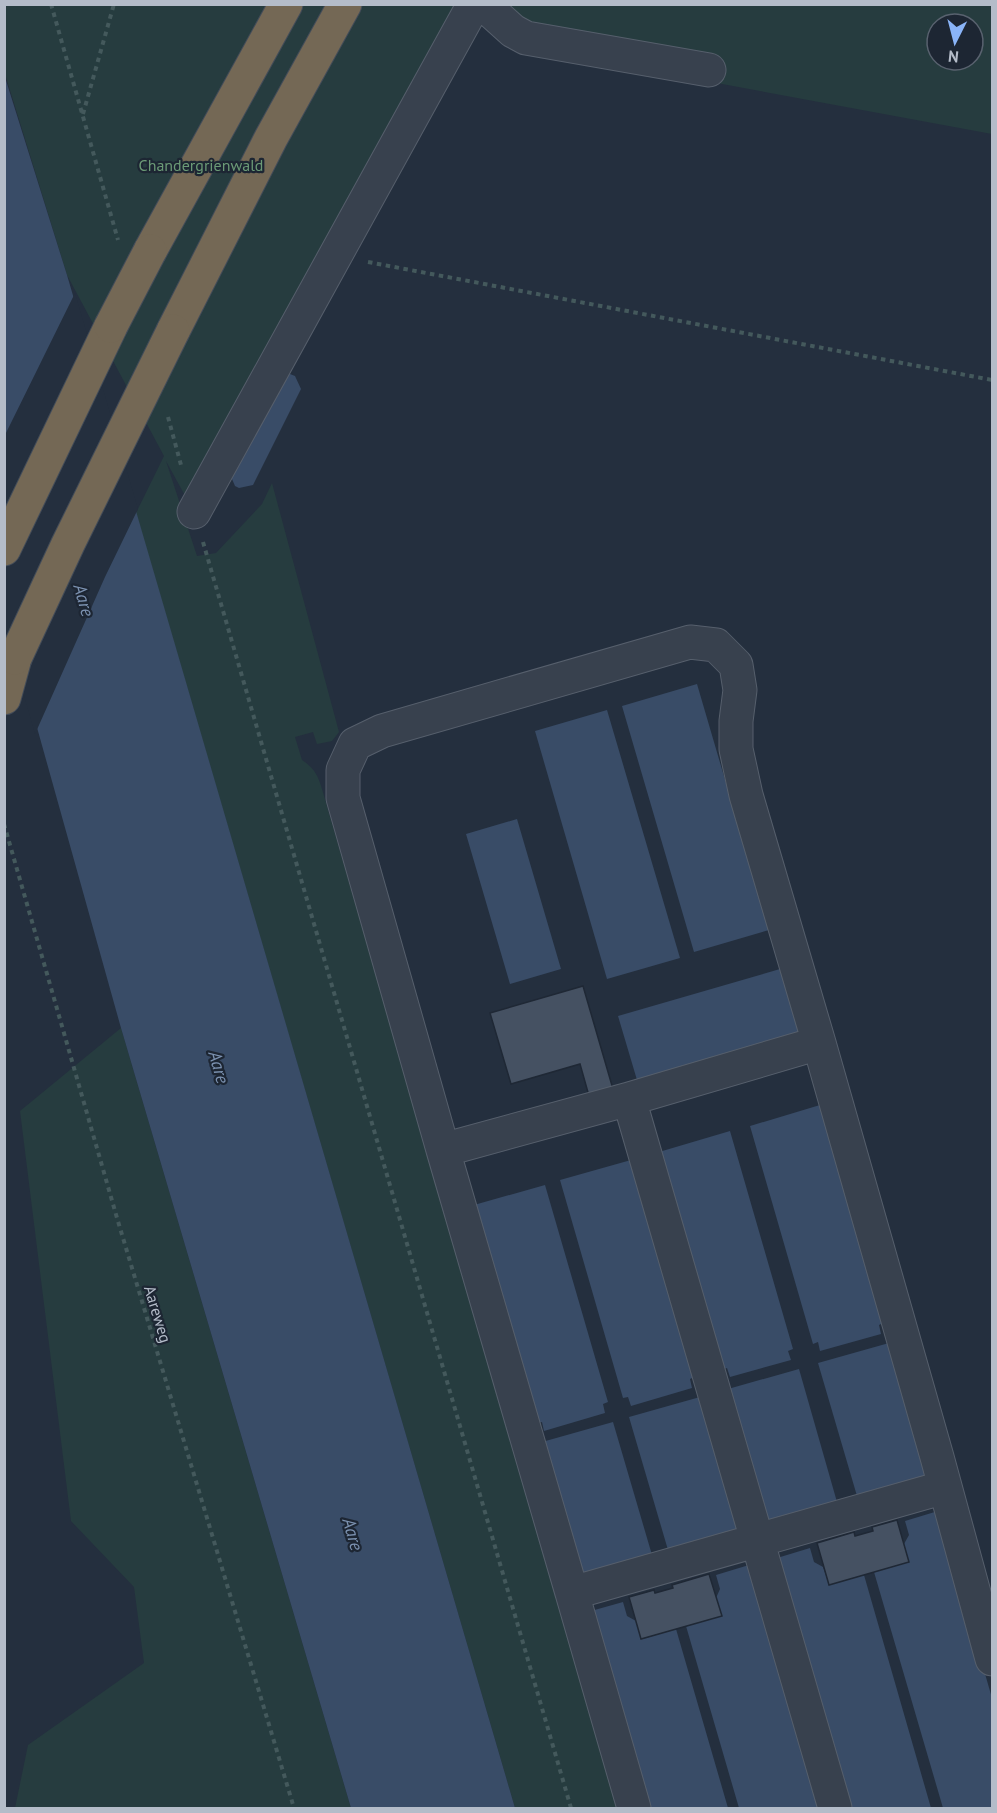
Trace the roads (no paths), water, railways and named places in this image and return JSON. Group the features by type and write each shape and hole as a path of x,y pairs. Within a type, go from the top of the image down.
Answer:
{"highway":[{"path":"4,549 150,251 286,4"},
{"path":"4,699 10,671 68,544 173,331 272,138 345,4"}],"lane":[{"path":"194,512 474,4"},
{"path":"483,4 513,31 526,38 709,70"},
{"path":"634,1809 443,1150 344,798 343,770 355,744 382,731 690,642 716,645 736,666 740,690 736,721 736,749 746,795 819,1043 993,1659"},
{"path":"443,1150 629,1099 819,1043"},
{"path":"629,1099 835,1809"},
{"path":"572,1593 945,1487"}],"water":[{"name":"Aare","path":"4,74 67,275 515,1808 351,1808 121,1028 5,613"},
{"path":"290,374 295,376 301,389 253,485 239,488 235,486 229,472 277,377"},
{"path":"697,684 769,930 694,952 622,706"},
{"path":"607,710 680,958 607,979 535,731"},
{"path":"517,819 561,969 510,984 466,834"},
{"path":"780,969 799,1032 637,1080 618,1016"},
{"path":"820,1105 883,1323 879,1325 881,1334 820,1351 818,1342 813,1344 750,1126"},
{"path":"730,1131 793,1349 788,1351 791,1360 730,1377 727,1368 722,1370 659,1152"},
{"path":"631,1160 694,1377 690,1379 692,1388 631,1406 628,1397 623,1398 560,1180"},
{"path":"545,1185 608,1402 603,1404 605,1413 544,1431 542,1422 537,1423 474,1205"},
{"path":"889,1343 928,1476 857,1496 818,1363"},
{"path":"799,1369 837,1502 767,1522 728,1389"},
{"path":"700,1397 739,1530 668,1550 629,1417"},
{"path":"613,1422 652,1555 581,1575 542,1442"},
{"path":"938,1511 992,1698 992,1808 943,1808 874,1572 909,1562 904,1544 909,1535 905,1521"},
{"path":"810,1548 814,1562 823,1567 829,1584 864,1575 931,1808 850,1808 777,1558"},
{"path":"749,1565 820,1808 739,1808 686,1626 721,1616 716,1598 720,1589 716,1575"},
{"path":"623,1602 627,1616 636,1621 642,1639 676,1629 728,1808 649,1808 591,1611"}],"park label":[{"name":"Chandergrienwald","path":"201,165"}]}
